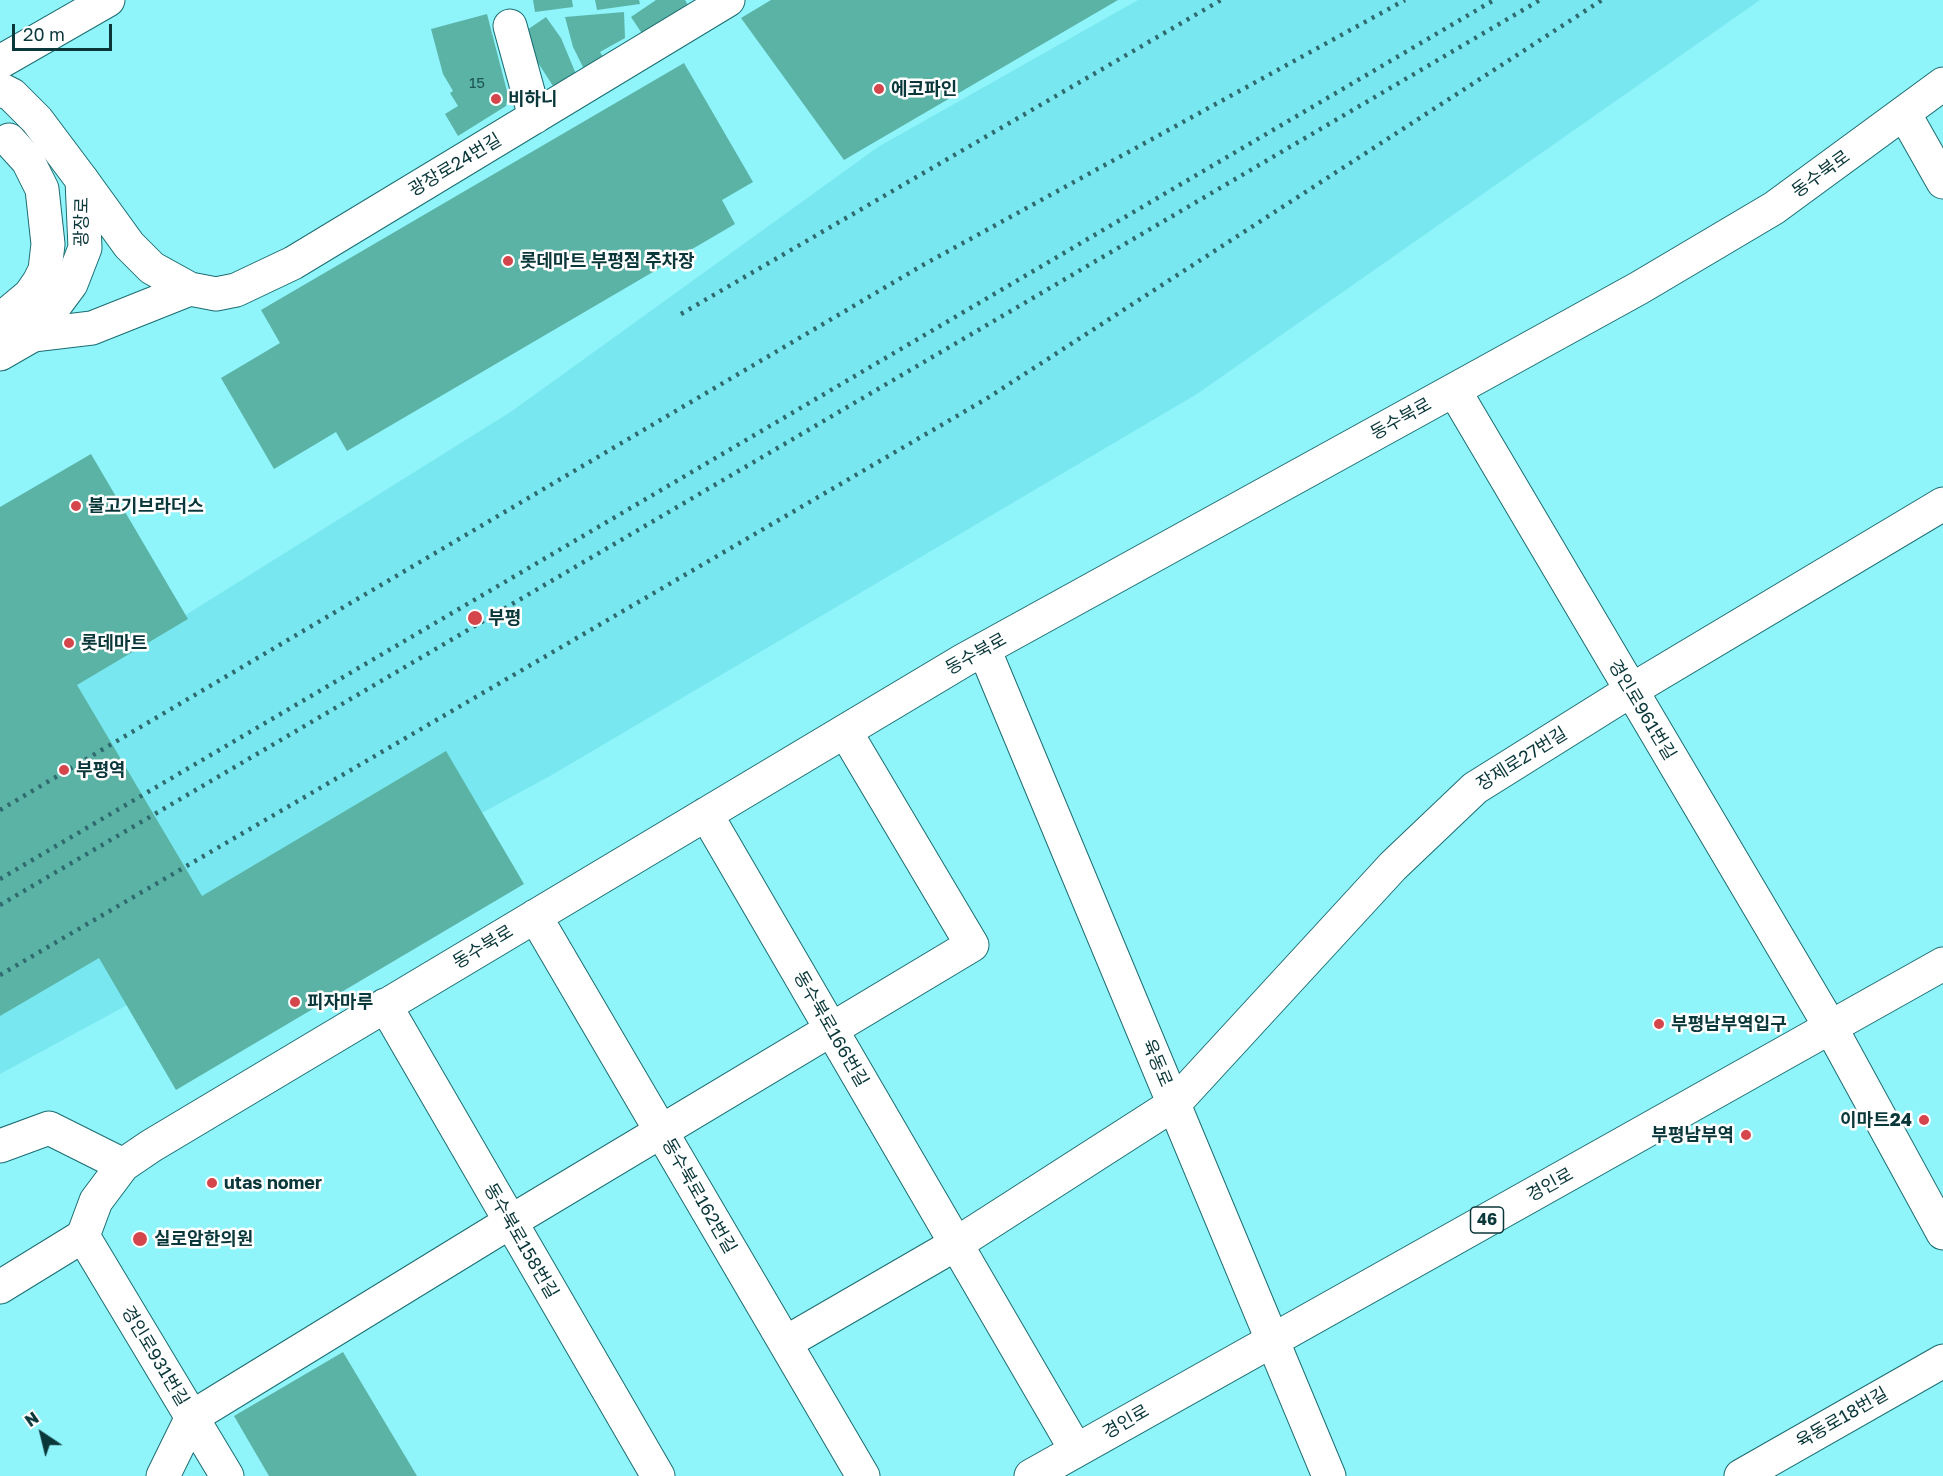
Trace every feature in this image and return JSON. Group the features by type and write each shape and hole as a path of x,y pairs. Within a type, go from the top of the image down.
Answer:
{"street":[{"path":"0,62 108,0"},
{"name":"광장로24번길","path":"190,289 216,294 274,287 714,4"},
{"path":"510,26 535,117"},
{"name":"동수북로","path":"83,1236 96,1201 123,1166 151,1146 984,649 1639,288 1774,208 1943,84"},
{"name":"광장로","path":"0,89 12,94 37,120 82,180 85,248 70,284 33,335 0,354"},
{"path":"1904,113 1943,182"},
{"path":"0,320 30,296 39,282 45,270 48,244 42,189 28,160 9,141"},
{"path":"82,180 129,245 152,268 190,289"},
{"path":"33,335 92,328 190,289"},
{"name":"경인로961번길","path":"1454,390 1831,1028 1943,1233"},
{"name":"장제로27번길","path":"1174,1104 1392,866 1474,788 1630,691 1943,504"},
{"name":"육동로","path":"984,649 1329,1476"},
{"path":"163,1476 192,1417 510,1222 972,945 845,731"},
{"name":"동수북로166번길","path":"706,814 1076,1450"},
{"name":"동수북로162번길","path":"535,916 785,1343 854,1473"},
{"name":"경인로","path":"1031,1476 1943,964"},
{"name":"동수북로158번길","path":"385,1005 658,1476"},
{"path":"785,1343 956,1244 1174,1104"},
{"path":"0,1146 49,1128 123,1166"},
{"path":"0,1287 83,1236"},
{"name":"경인로931번길","path":"83,1236 227,1476"},
{"name":"육동로18번길","path":"1741,1476 1943,1361"}],"shaded area":[{"path":"1138,0 1760,0 1197,394 550,776 0,1074 0,731 512,411 878,147"}],"building":[{"path":"533,0 572,0 573,7 535,12"},
{"path":"595,0 639,0 640,4 597,10"},
{"path":"656,0 685,0 691,10 647,41 631,17"},
{"name":"에코파인","path":"771,0 1118,0 844,160 741,18"},
{"path":"624,12 625,38 600,52 605,60 586,73 573,47 565,17"},
{"path":"487,14 508,95 506,106 458,136 445,114 458,106 450,93 453,91 443,74 431,29"},
{"path":"546,17 561,38 576,74 555,89 529,49 527,30"},
{"name":"롯데마트 부평점 주차장","path":"684,63 753,182 722,200 735,224 347,451 336,432 274,469 221,378 280,343 261,310"},
{"name":"부평역","path":"91,454 188,619 77,685 202,896 446,751 524,884 176,1090 99,958 0,1016 0,507"},
{"path":"343,1352 417,1476 269,1476 234,1416"}],"railway":[{"path":"681,314 1221,0"},
{"path":"0,810 923,265 1405,0"},
{"path":"0,879 1494,0"},
{"path":"0,905 1540,0"},
{"path":"0,975 986,399 1602,0"}],"place":[{"name":"에코파인","path":"879,89"},
{"name":"비하니","path":"496,99"},
{"name":"롯데마트 부평점 주차장","path":"508,261"},
{"name":"불고기브라더스","path":"76,506"},
{"name":"부평","path":"475,618"},
{"name":"롯데마트","path":"69,643"},
{"name":"부평역","path":"64,770"},
{"name":"피자마루","path":"295,1002"},
{"name":"부평남부역입구","path":"1659,1024"},
{"name":"이마트24","path":"1924,1120"},
{"name":"부평남부역","path":"1746,1135"},
{"name":"utas nomer","path":"212,1183"},
{"name":"실로암한의원","path":"140,1239"}]}
